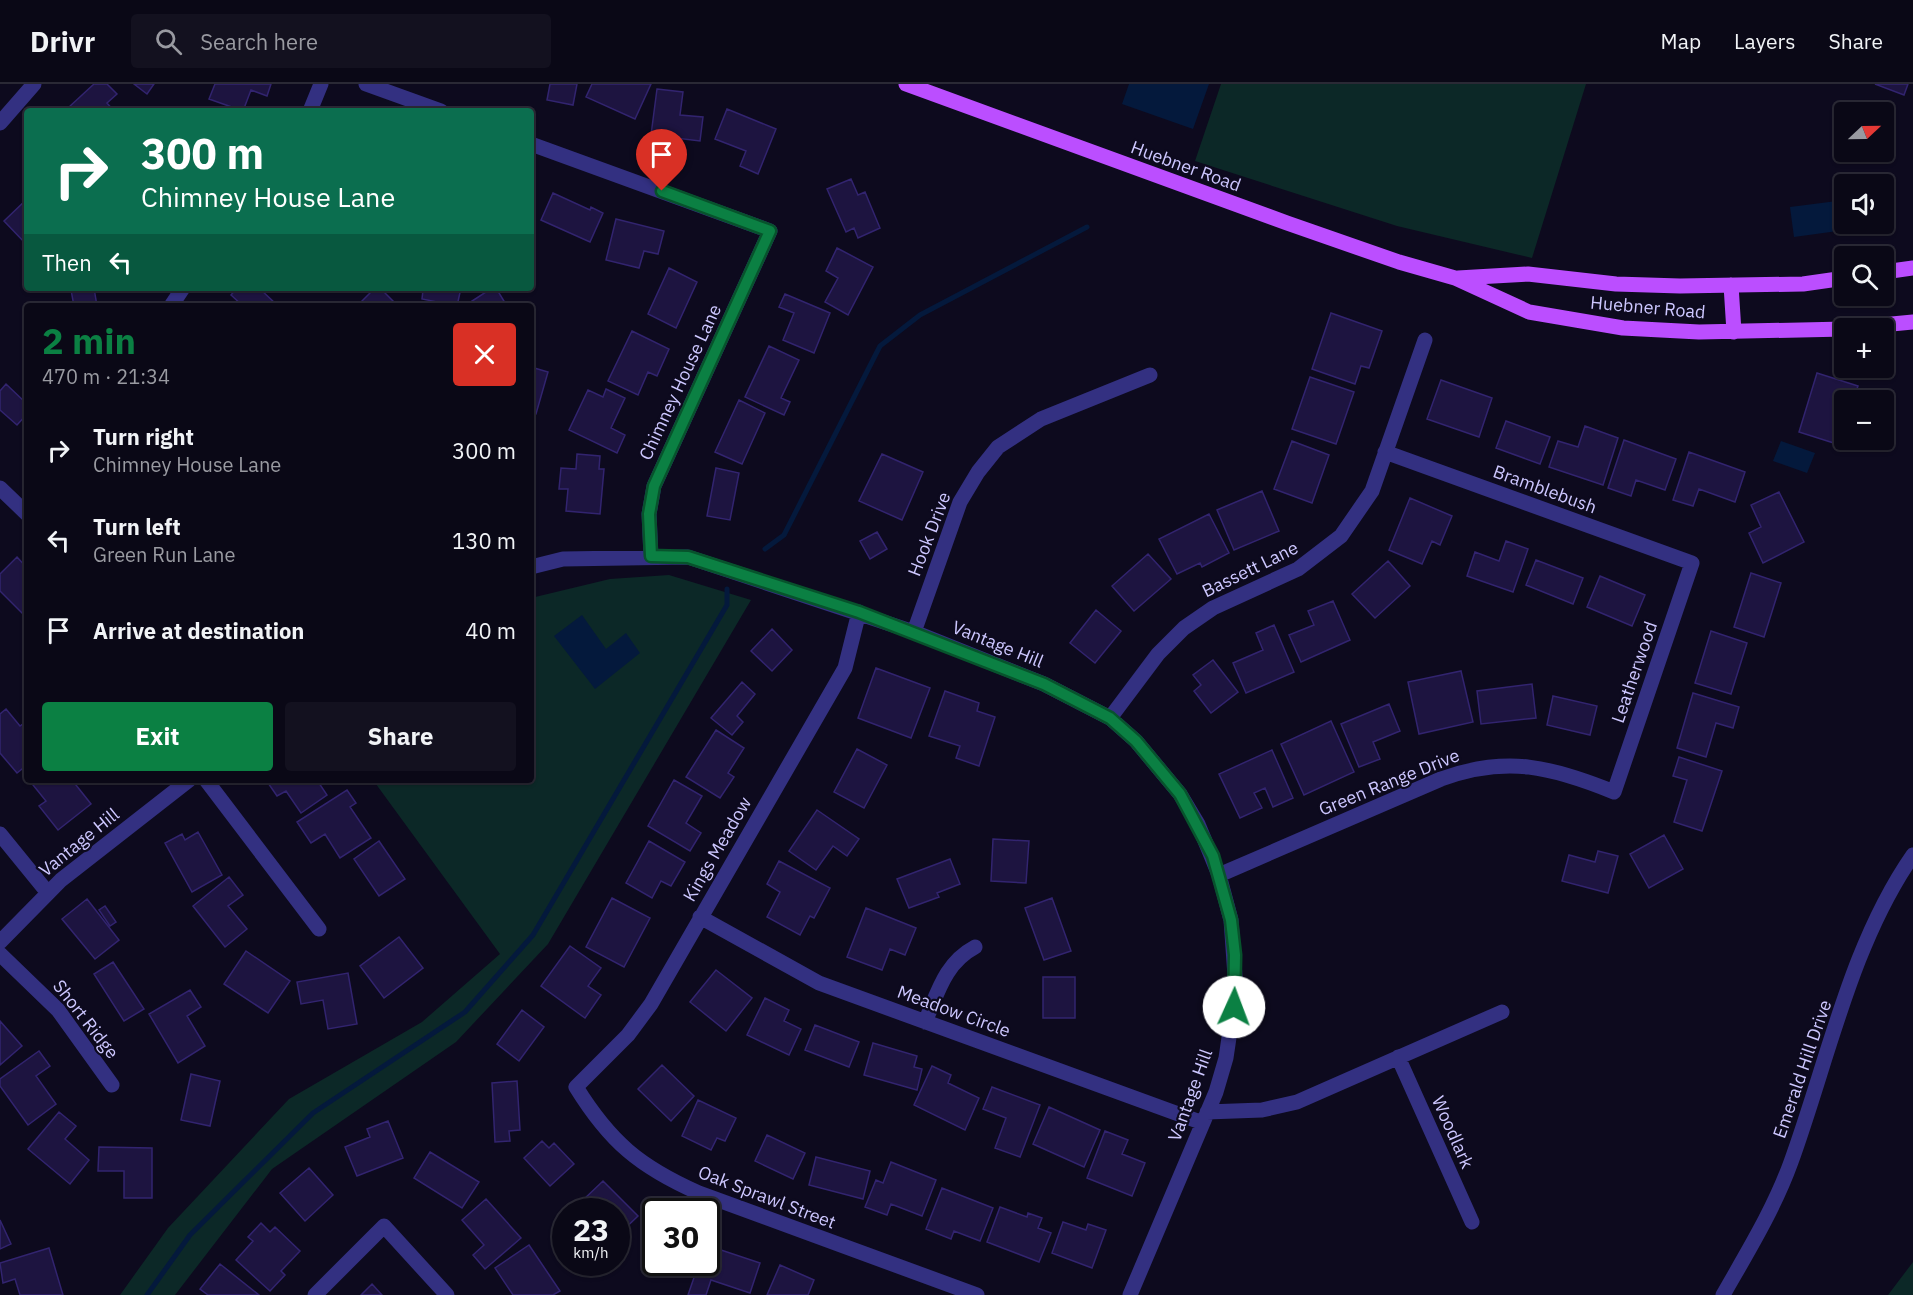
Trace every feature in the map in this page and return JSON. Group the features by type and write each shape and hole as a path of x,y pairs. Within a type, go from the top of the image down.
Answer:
{"main road":[{"name":"Huebner Road","path":"906,84 1287,223 1399,262 1455,278 1529,312 1623,328 1734,332 1834,329"},
{"path":"1894,271 1913,268"},
{"name":"Huebner Road","path":"1455,278 1528,274 1616,284 1731,285 1803,284 1834,280"},
{"path":"1731,285 1734,332"},
{"path":"1894,324 1913,322"}],"street":[{"path":"0,123 34,84"},
{"path":"311,108 321,84"},
{"path":"366,84 433,108"},
{"name":"Chimney House Lane","path":"534,145 770,231 654,486 649,514 651,556"},
{"name":"Bassett Lane","path":"1110,718 1158,654 1184,628 1213,608 1298,569 1341,536 1372,491 1425,340"},
{"name":"Hook Drive","path":"914,632 960,502 978,472 998,447 1025,427 1041,419 1150,375"},
{"name":"Bramblebush","path":"1385,452 1692,563"},
{"path":"0,488 24,511"},
{"name":"Vantage Hill","path":"534,566 563,559 688,557 859,612 1044,684 1110,718 1144,749 1180,794 1198,824 1219,875 1231,920 1236,990 1226,1058 1205,1118 1130,1295"},
{"name":"Leatherwood","path":"1614,792 1692,563"},
{"name":"Kings Meadow","path":"576,1087 628,1035 651,1004 845,668 859,612"},
{"name":"Green Range Drive","path":"1219,875 1441,779 1477,768 1533,766 1570,774 1614,792"},
{"name":"Vantage Hill","path":"0,942 48,892 185,783"},
{"path":"208,783 319,929"},
{"path":"0,834 48,892"},
{"name":"Emerald Hill Drive","path":"1723,1295 1769,1216 1791,1163 1866,941 1881,904 1913,855"},
{"name":"Meadow Circle","path":"700,917 819,983 925,1022 1205,1118 1279,1107 1502,1012"},
{"path":"925,1022 946,971 961,954 975,947"},
{"name":"Short Ridge","path":"0,954 58,1010 112,1085"},
{"name":"Woodlark","path":"1398,1057 1472,1222"},
{"name":"Oak Sprawl Street","path":"576,1087 602,1125 639,1161 659,1175 699,1193 977,1295"},
{"path":"315,1295 384,1226 447,1295"}],"green space":[{"path":"1221,84 1586,84 1532,258 1397,226 1195,161"},
{"path":"669,575 751,600 548,944 456,1042 272,1169 175,1295 120,1295 168,1228 289,1099 422,1022 500,954 375,783 534,783 534,597 610,579"},
{"path":"1913,1262 1913,1295 1888,1295"}],"water":[{"path":"1129,84 1209,84 1193,129 1122,104"},
{"path":"1834,201 1834,232 1794,237 1790,207"},
{"path":"1781,441 1815,453 1807,473 1773,461"},
{"path":"582,615 606,649 626,633 640,653 595,689 554,636"}],"building":[{"path":"94,84 107,84 117,94 107,103 111,108 69,107"},
{"path":"134,84 154,84 147,94"},
{"path":"215,84 271,84 267,96 251,90 244,108 234,108 209,99"},
{"path":"550,84 577,84 573,105 547,100"},
{"path":"592,84 651,84 635,119 586,97"},
{"path":"1875,84 1908,84 1904,95"},
{"path":"657,89 683,92 680,115 703,117 700,141 651,135"},
{"path":"727,109 776,129 758,174 740,166 746,151 715,139"},
{"path":"851,179 858,195 865,192 880,228 858,238 854,228 846,232 827,189"},
{"path":"553,193 590,210 591,207 603,213 590,242 541,220"},
{"path":"24,202 24,242 4,221"},
{"path":"616,219 664,231 658,254 644,251 639,268 606,260"},
{"path":"837,248 873,267 848,315 825,302 838,278 826,271"},
{"path":"669,268 697,282 676,328 648,314"},
{"path":"71,291 94,291 96,303 73,303"},
{"path":"234,291 262,291 275,303 240,303 231,295"},
{"path":"372,291 383,291 395,303 360,303"},
{"path":"423,291 460,291 458,303 422,299"},
{"path":"487,291 498,291 505,303 469,303"},
{"path":"785,294 830,313 814,353 783,340 794,313 779,307"},
{"path":"1331,313 1382,331 1369,368 1361,366 1355,384 1312,369"},
{"path":"632,331 669,349 657,376 648,372 638,395 608,381"},
{"path":"769,346 799,360 781,398 790,402 784,415 745,397"},
{"path":"534,368 548,372 536,414 534,414"},
{"path":"1817,373 1858,386 1857,390 1834,390 1834,443 1799,432"},
{"path":"1310,377 1354,392 1336,444 1292,429"},
{"path":"1441,380 1492,398 1479,437 1427,419"},
{"path":"6,384 24,401 24,417 17,425 0,410 0,391"},
{"path":"606,389 625,398 611,428 625,435 617,453 569,430 588,390 603,397"},
{"path":"739,400 765,413 742,464 715,452"},
{"path":"1506,421 1550,437 1540,464 1496,448"},
{"path":"1585,426 1618,438 1603,485 1549,467 1558,441 1578,447"},
{"path":"1624,440 1676,459 1665,490 1636,480 1631,496 1608,488"},
{"path":"1292,441 1329,455 1312,503 1274,489"},
{"path":"1689,452 1745,472 1735,502 1699,489 1693,506 1673,500"},
{"path":"577,454 600,456 599,469 604,469 600,514 566,511 568,489 559,489 561,468 576,469"},
{"path":"882,454 923,472 902,520 859,501"},
{"path":"716,468 739,473 730,520 707,516"},
{"path":"1262,491 1279,531 1234,550 1217,510"},
{"path":"1779,492 1804,542 1763,563 1749,533 1761,527 1751,505"},
{"path":"1410,498 1452,516 1440,545 1432,541 1422,564 1389,550"},
{"path":"1209,514 1229,553 1202,567 1200,563 1177,574 1159,539"},
{"path":"877,532 887,549 870,559 860,541"},
{"path":"1506,541 1528,549 1513,592 1467,576 1475,552 1499,561"},
{"path":"1148,554 1171,579 1134,611 1112,586"},
{"path":"17,557 24,565 24,615 0,591 0,574"},
{"path":"1536,560 1583,578 1573,604 1526,585"},
{"path":"1388,561 1410,586 1375,618 1352,594"},
{"path":"1751,573 1781,583 1764,637 1734,627"},
{"path":"1600,576 1645,595 1632,626 1587,607"},
{"path":"1333,601 1350,640 1301,662 1289,635 1314,625 1308,611"},
{"path":"1096,610 1121,631 1095,663 1070,643"},
{"path":"1274,625 1294,672 1246,693 1233,663 1263,650 1256,633"},
{"path":"772,629 792,650 772,671 751,651"},
{"path":"1711,631 1747,643 1731,694 1695,683"},
{"path":"1213,660 1238,692 1211,713 1194,691 1201,685 1193,675"},
{"path":"876,668 930,688 911,738 858,718"},
{"path":"1461,671 1473,722 1419,734 1408,682"},
{"path":"742,682 755,694 737,716 743,722 732,735 711,718"},
{"path":"1532,684 1536,718 1481,724 1477,691"},
{"path":"945,691 979,703 977,711 995,717 979,766 956,758 960,746 929,736"},
{"path":"1693,693 1739,707 1733,728 1716,723 1706,757 1677,748"},
{"path":"1553,696 1597,706 1590,735 1547,725"},
{"path":"1389,704 1400,731 1373,742 1380,759 1359,767 1341,724"},
{"path":"6,709 20,726 24,723 24,767 17,773 0,753 0,714"},
{"path":"1331,721 1354,772 1304,795 1281,744"},
{"path":"716,730 744,748 728,773 734,777 720,798 686,777"},
{"path":"857,749 887,765 864,808 834,792"},
{"path":"1272,750 1293,798 1273,807 1265,788 1254,793 1262,808 1240,818 1219,774"},
{"path":"1679,757 1722,771 1702,831 1674,822 1687,780 1673,776"},
{"path":"674,780 702,796 686,823 701,833 690,851 648,826"},
{"path":"31,783 74,783 91,804 58,830 39,806 46,801"},
{"path":"268,783 319,783 327,795 301,813 286,791 277,796"},
{"path":"347,790 356,803 350,807 371,838 340,858 325,834 311,843 297,822"},
{"path":"817,810 859,839 847,856 833,846 816,870 789,851"},
{"path":"198,832 222,875 192,892 165,843 182,834 185,840"},
{"path":"1664,835 1683,869 1649,888 1630,854"},
{"path":"993,839 1029,841 1026,883 991,881"},
{"path":"379,841 405,879 379,896 354,859"},
{"path":"649,841 685,862 671,886 661,881 652,898 626,883"},
{"path":"1598,851 1618,856 1608,893 1562,881 1569,855 1595,862"},
{"path":"950,859 960,884 937,893 939,897 909,908 897,879"},
{"path":"779,861 830,888 814,918 810,916 800,935 767,917 780,892 767,884"},
{"path":"229,877 243,895 228,906 247,929 225,947 193,906"},
{"path":"612,898 650,918 624,967 586,947"},
{"path":"1052,898 1071,951 1044,960 1025,908"},
{"path":"87,899 119,940 95,959 62,919"},
{"path":"105,906 116,922 110,926 99,910"},
{"path":"866,908 916,928 905,955 890,949 882,970 847,957"},
{"path":"399,937 423,968 384,998 360,966"},
{"path":"570,946 601,968 588,986 601,995 585,1018 541,986"},
{"path":"246,951 290,981 268,1013 224,984"},
{"path":"113,962 144,1009 124,1021 94,974"},
{"path":"716,970 752,998 726,1031 690,1002"},
{"path":"348,973 357,1024 328,1029 323,1000 301,1004 297,982"},
{"path":"1043,977 1075,977 1075,1018 1043,1018"},
{"path":"190,990 201,1007 187,1016 205,1046 178,1063 149,1014"},
{"path":"765,998 789,1010 784,1021 801,1029 789,1055 747,1035"},
{"path":"522,1010 544,1027 519,1061 497,1044"},
{"path":"0,1021 22,1046 0,1065"},
{"path":"815,1025 859,1042 849,1067 805,1050"},
{"path":"873,1043 917,1056 914,1067 922,1069 917,1090 864,1075"},
{"path":"39,1051 50,1066 36,1076 56,1104 28,1125 0,1086 0,1079"},
{"path":"662,1065 694,1096 671,1121 638,1089"},
{"path":"932,1066 951,1075 948,1083 979,1098 965,1130 914,1105"},
{"path":"191,1074 220,1081 210,1126 181,1120"},
{"path":"517,1081 520,1130 509,1131 510,1141 495,1142 492,1083"},
{"path":"992,1087 1040,1105 1020,1157 995,1148 1006,1118 983,1109"},
{"path":"698,1100 736,1118 725,1141 717,1138 711,1150 682,1136"},
{"path":"1049,1107 1100,1130 1084,1167 1033,1144"},
{"path":"59,1112 76,1126 65,1139 89,1160 70,1184 28,1149"},
{"path":"388,1121 403,1158 357,1176 345,1147 370,1137 367,1129"},
{"path":"1105,1131 1128,1140 1122,1154 1145,1163 1132,1196 1087,1178"},
{"path":"767,1135 805,1153 793,1179 755,1161"},
{"path":"542,1141 549,1148 554,1143 574,1164 550,1186 524,1158"},
{"path":"99,1147 152,1148 152,1198 124,1198 124,1171 98,1171"},
{"path":"430,1152 479,1182 462,1208 414,1178"},
{"path":"816,1157 870,1171 863,1199 809,1185"},
{"path":"891,1162 936,1180 922,1216 891,1204 887,1215 865,1207 876,1180 883,1183"},
{"path":"309,1168 333,1195 305,1221 280,1193"},
{"path":"603,1181 620,1198 585,1198"},
{"path":"942,1188 993,1208 980,1241 954,1231 951,1239 926,1229"},
{"path":"486,1199 521,1238 485,1269 473,1255 484,1245 462,1220"},
{"path":"1000,1207 1027,1217 1028,1213 1042,1218 1038,1228 1051,1233 1039,1262 987,1242"},
{"path":"630,1208 638,1216 630,1224"},
{"path":"0,1220 11,1244 0,1249"},
{"path":"1063,1222 1086,1230 1088,1224 1106,1230 1092,1268 1052,1253"},
{"path":"261,1223 270,1232 275,1227 300,1251 281,1271 285,1275 270,1291 236,1260 253,1241 248,1237"},
{"path":"529,1245 560,1291 553,1295 513,1295 495,1268"},
{"path":"49,1248 63,1295 20,1295 15,1279 3,1283 0,1263"},
{"path":"720,1250 760,1263 750,1293 711,1280 706,1295 688,1295 695,1276 720,1276"},
{"path":"220,1264 259,1295 208,1295 200,1289"},
{"path":"780,1265 814,1280 808,1295 767,1295"},
{"path":"372,1284 382,1295 361,1295"}],"waterway":[{"path":"765,549 784,535 880,346 920,315 1087,227"},
{"path":"147,1295 190,1235 313,1113 465,1012 533,935 727,605 727,589"}],"route":[{"path":"662,191 770,231 654,486 649,514 651,556 688,557 859,612 1044,684 1079,700 1110,718 1136,741 1180,794 1213,856 1231,920 1235,955 1234,1007"}]}
